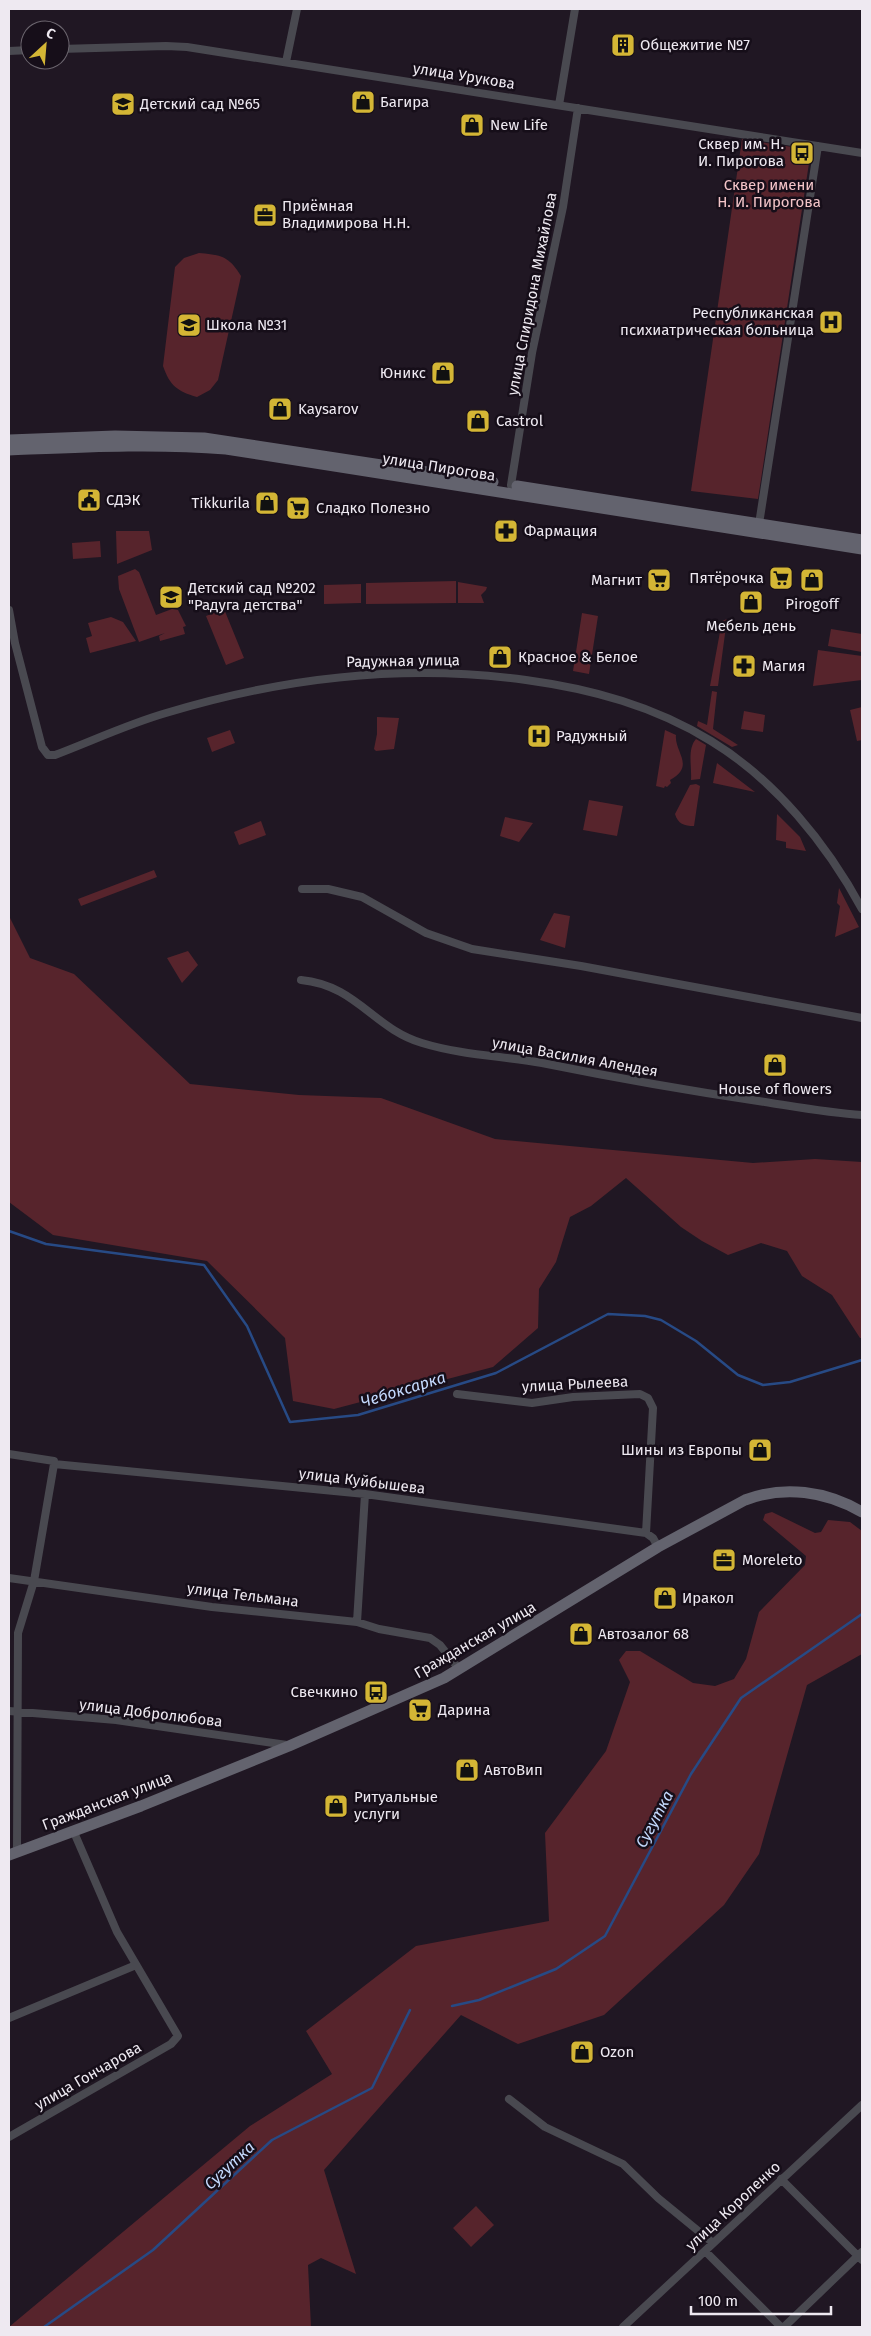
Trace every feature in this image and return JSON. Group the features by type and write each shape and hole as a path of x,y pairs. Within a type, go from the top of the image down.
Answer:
{"main road":[{"name":"улица Пирогова","path":"9,440 60,436 226,445 759,528 862,540"},
{"name":"улица Пирогова","path":"9,450 178,441"},
{"name":"улица Пирогова","path":"759,528 862,549"},
{"name":"Гражданская улица","path":"13,1853 141,1806 289,1746 407,1695 459,1670 658,1547 727,1508 760,1495 780,1491 819,1494 835,1499 862,1512"}],"street":[{"path":"286,62 297,9"},
{"path":"559,105 575,9"},
{"name":"улица Урукова","path":"70,49 173,46 862,152"},
{"name":"улица Спиридона Михайлова","path":"511,489 532,353 563,207 578,108"},
{"path":"759,528 818,146"},
{"name":"Радужная улица","path":"9,610 15,643 42,747 48,755 55,755 165,713 266,687 332,676 384,672 443,671 513,678 577,688 612,697 663,716 713,742 740,761 806,826 841,870 862,909"},
{"path":"302,889 328,889 362,897 426,933 472,949 580,966 862,1018"},
{"name":"улица Василия Алендея","path":"301,980 317,981 332,986 403,1034 420,1043 438,1048 525,1060 694,1092 862,1115"},
{"name":"улица Рылеева","path":"457,1394 532,1403 574,1397 640,1394 648,1398 653,1408 646,1532"},
{"name":"улица Куйбышева","path":"9,1454 54,1462 364,1494 646,1532"},
{"path":"13,1853 13,1711 18,1633 34,1581 54,1462"},
{"path":"357,1622 364,1494"},
{"path":"646,1532 653,1538 658,1547"},
{"name":"улица Тельмана","path":"9,1578 212,1607 357,1622 379,1629 430,1638 440,1645 459,1670"},
{"name":"улица Добролюбова","path":"13,1711 116,1720 289,1746"},
{"path":"9,2018 136,1965 117,1932 74,1830"},
{"name":"улица Гончарова","path":"9,2137 163,2049 178,2036 136,1965"},
{"path":"509,2099 545,2127 623,2164 658,2198 713,2243"},
{"name":"улица Короленко","path":"623,2327 862,2105"},
{"path":"705,2251 782,2327 861,2256 782,2179"}],"green space":[{"name":"Сквер имени Н. И. Пирогова","path":"742,139 811,150 758,499 691,491"},
{"path":"199,253 219,256 228,260 241,276 218,380 210,390 197,397 175,387 168,378 163,366 175,267 184,258"},
{"path":"116,531 149,531 152,550 117,564"},
{"path":"100,541 101,557 73,559 72,543"},
{"path":"135,569 139,572 156,615 172,609 178,610 186,626 183,627 185,634 160,641 159,636 165,633 139,642 119,589 118,576"},
{"path":"456,581 456,603 366,604 366,583"},
{"path":"458,582 487,587 481,595 484,603 458,603"},
{"path":"361,584 361,603 324,604 324,585"},
{"path":"224,609 244,658 226,665 206,616"},
{"path":"582,613 598,616 589,674 573,671"},
{"path":"111,617 123,622 136,641 90,653 86,638 92,636 88,623"},
{"path":"727,619 718,686 710,686 722,621"},
{"path":"831,629 862,634 862,652 828,646"},
{"path":"818,650 862,656 862,680 813,686"},
{"path":"712,691 717,692 713,729 738,745 732,747 697,726 698,721 707,725"},
{"path":"862,707 862,740 857,741 850,710"},
{"path":"744,711 765,715 763,732 741,729"},
{"path":"377,717 399,718 394,749 376,751 374,749 377,734"},
{"path":"230,730 235,743 212,752 207,738"},
{"path":"665,730 676,735 683,764 678,775 670,780 671,783 664,788 656,786"},
{"path":"696,739 706,745 700,779 691,780 691,753"},
{"path":"717,763 755,792 713,783"},
{"path":"696,784 700,786 694,826 684,825 675,814 690,785"},
{"path":"589,800 623,806 617,836 583,830"},
{"path":"777,814 800,837 806,851 786,848 786,842 776,840"},
{"path":"505,817 533,823 519,842 500,836"},
{"path":"261,821 266,835 239,845 234,832"},
{"path":"154,870 157,877 81,906 78,899"},
{"path":"839,888 859,927 835,937 840,906 837,903"},
{"path":"554,913 570,916 565,948 540,940"},
{"path":"9,916 30,958 74,974 190,1084 299,1095 381,1098 495,1139 753,1163 815,1159 862,1162 862,1338 860,1338 832,1295 802,1276 787,1251 761,1243 728,1255 681,1227 626,1178 591,1206 570,1217 556,1262 539,1289 538,1328 493,1367 334,1409 293,1401 285,1338 207,1261 53,1235 9,1202"},
{"path":"188,951 198,965 182,983 167,958"},
{"path":"772,1512 815,1533 821,1532 828,1520 850,1522 862,1531 862,1654 807,1685 759,1854 724,1905 604,2015 518,2044 461,2015 324,2170 356,2274 321,2258 308,2265 311,2327 9,2327 250,2126 332,2074 306,2031 416,1946 549,1921 545,1833 606,1751 630,1682 619,1660 626,1651 640,1651 693,1683 715,1686 734,1679 746,1659 759,1612 805,1565 806,1556 763,1520 765,1514"},
{"path":"476,2206 494,2225 471,2247 453,2228"}],"waterway":[{"name":"Чебоксарка","path":"9,1231 46,1244 204,1265 247,1326 290,1422 358,1415 496,1373 608,1314 645,1316 661,1320 696,1341 738,1375 763,1385 790,1382 862,1360"},
{"name":"Сугутка","path":"452,2006 479,2000 556,1969 605,1936 691,1774 741,1698 862,1614"},
{"name":"Сугутка","path":"44,2327 153,2250 272,2140 372,2088 410,2010"}],"place":[{"name":"Общежитие №7","path":"623,45"},
{"name":"Багира","path":"363,102"},
{"name":"Детский сад №65","path":"123,104"},
{"name":"New Life","path":"472,125"},
{"name":"Сквер им. Н. И. Пирогова","path":"802,153"},
{"name":"Приёмная Владимирова Н.Н.","path":"265,215"},
{"name":"Республиканская психиатрическая больница","path":"831,322"},
{"name":"Школа №31","path":"189,325"},
{"name":"Юникс","path":"443,373"},
{"name":"Kaysarov","path":"280,409"},
{"name":"Castrol","path":"478,421"},
{"name":"СДЭК","path":"89,500"},
{"name":"Tikkurila","path":"267,503"},
{"name":"Сладко Полезно","path":"298,508"},
{"name":"Фармация","path":"506,531"},
{"name":"Пятёрочка","path":"781,578"},
{"name":"Магнит","path":"659,580"},
{"name":"Pirogoff","path":"812,580"},
{"name":"Детский сад №202 \"Радуга детства\"","path":"171,597"},
{"name":"Мебель день","path":"751,602"},
{"name":"Красное & Белое","path":"500,657"},
{"name":"Магия","path":"744,666"},
{"name":"Радужный","path":"539,736"},
{"name":"House of flowers","path":"775,1065"},
{"name":"Шины из Европы","path":"760,1450"},
{"name":"Moreleto","path":"724,1560"},
{"name":"Иракол","path":"665,1598"},
{"name":"Автозалог 68","path":"581,1634"},
{"name":"Свечкино","path":"376,1692"},
{"name":"Дарина","path":"420,1710"},
{"name":"АвтоВип","path":"467,1770"},
{"name":"Ритуальные услуги","path":"336,1806"},
{"name":"Ozon","path":"582,2052"}]}
